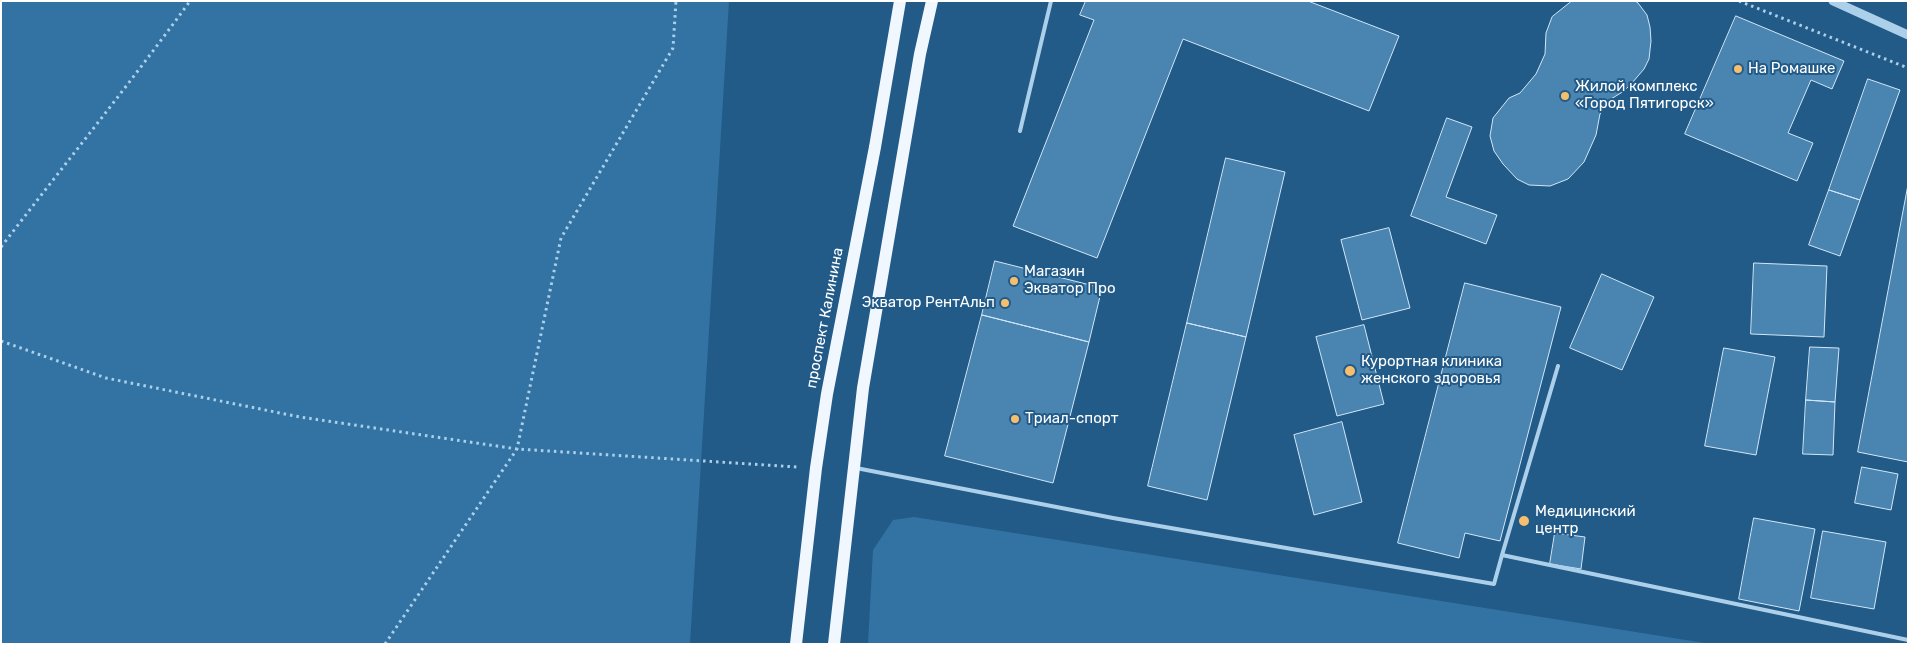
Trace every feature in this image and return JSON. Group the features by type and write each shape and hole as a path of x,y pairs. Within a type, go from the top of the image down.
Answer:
{"main road":[{"name":"проспект Калинина","path":"796,644 816,468 827,394 875,147 900,1"},
{"path":"834,644 853,467 864,388 920,54 932,1"}],"street":[{"path":"1833,1 1908,35"}],"lane":[{"path":"1020,131 1051,1"},
{"path":"853,467 1112,518 1494,584 1558,366"},
{"path":"1502,555 1908,640"}],"path":[{"path":"1,248 75,150 146,61 190,1"},
{"path":"385,644 517,449 561,238 673,48 676,1"},
{"path":"1740,1 1908,68"},
{"path":"1,341 106,378 300,417 517,449 816,468"}],"shaded area":[{"path":"1,1 729,1 690,644 1,644"},
{"path":"914,517 1711,644 868,644 873,550 893,520"}],"building":[{"path":"1086,1 1308,1 1399,36 1369,111 1183,39 1097,258 1013,226 1094,20 1080,15"},
{"name":"Жилой комплекс «Город Пятигорск»","path":"1572,1 1635,1 1638,3 1647,15 1650,27 1649,59 1644,69 1632,83 1624,91 1611,99 1600,114 1596,135 1584,162 1568,179 1550,186 1529,185 1517,179 1494,151 1490,136 1493,118 1509,98 1520,93 1536,74 1545,54 1546,33 1552,17"},
{"path":"1736,16 1844,61 1832,89 1811,80 1788,133 1813,143 1797,181 1685,134"},
{"path":"1868,79 1900,90 1860,200 1829,190"},
{"path":"1447,118 1472,127 1446,197 1497,215 1486,244 1411,216"},
{"path":"1226,158 1285,172 1246,337 1187,323"},
{"path":"1908,185 1908,462 1858,452"},
{"path":"1829,190 1860,200 1840,256 1809,245"},
{"path":"1389,228 1410,308 1362,320 1341,240"},
{"path":"995,261 1102,288 1089,342 982,315"},
{"path":"1754,263 1827,266 1824,337 1751,334"},
{"path":"1602,274 1654,297 1622,370 1570,348"},
{"path":"1465,283 1561,307 1500,541 1465,533 1459,558 1398,543"},
{"path":"982,315 1089,342 1053,483 945,456"},
{"path":"1187,323 1246,337 1207,500 1148,486"},
{"name":"Курортная клиника женского здоровья","path":"1364,325 1384,404 1337,416 1316,337"},
{"path":"1810,347 1839,348 1835,402 1806,400"},
{"path":"1724,348 1775,357 1756,455 1705,446"},
{"path":"1806,400 1835,402 1833,455 1803,454"},
{"path":"1342,422 1362,502 1314,515 1294,435"},
{"path":"1862,467 1898,474 1891,510 1855,503"},
{"path":"1754,518 1815,529 1799,611 1739,599"},
{"path":"1823,531 1886,542 1874,609 1811,598"},
{"path":"1555,533 1585,537 1581,569 1550,564"}],"place":[{"name":"На Ромашке","path":"1738,69"},
{"name":"Жилой комплекс «Город Пятигорск»","path":"1565,96"},
{"name":"Магазин Экватор Про","path":"1014,281"},
{"name":"Экватор РентАльп","path":"1005,303"},
{"name":"Курортная клиника женского здоровья","path":"1350,371"},
{"name":"Триал-спорт","path":"1015,419"},
{"name":"Медицинский центр","path":"1524,521"}]}
